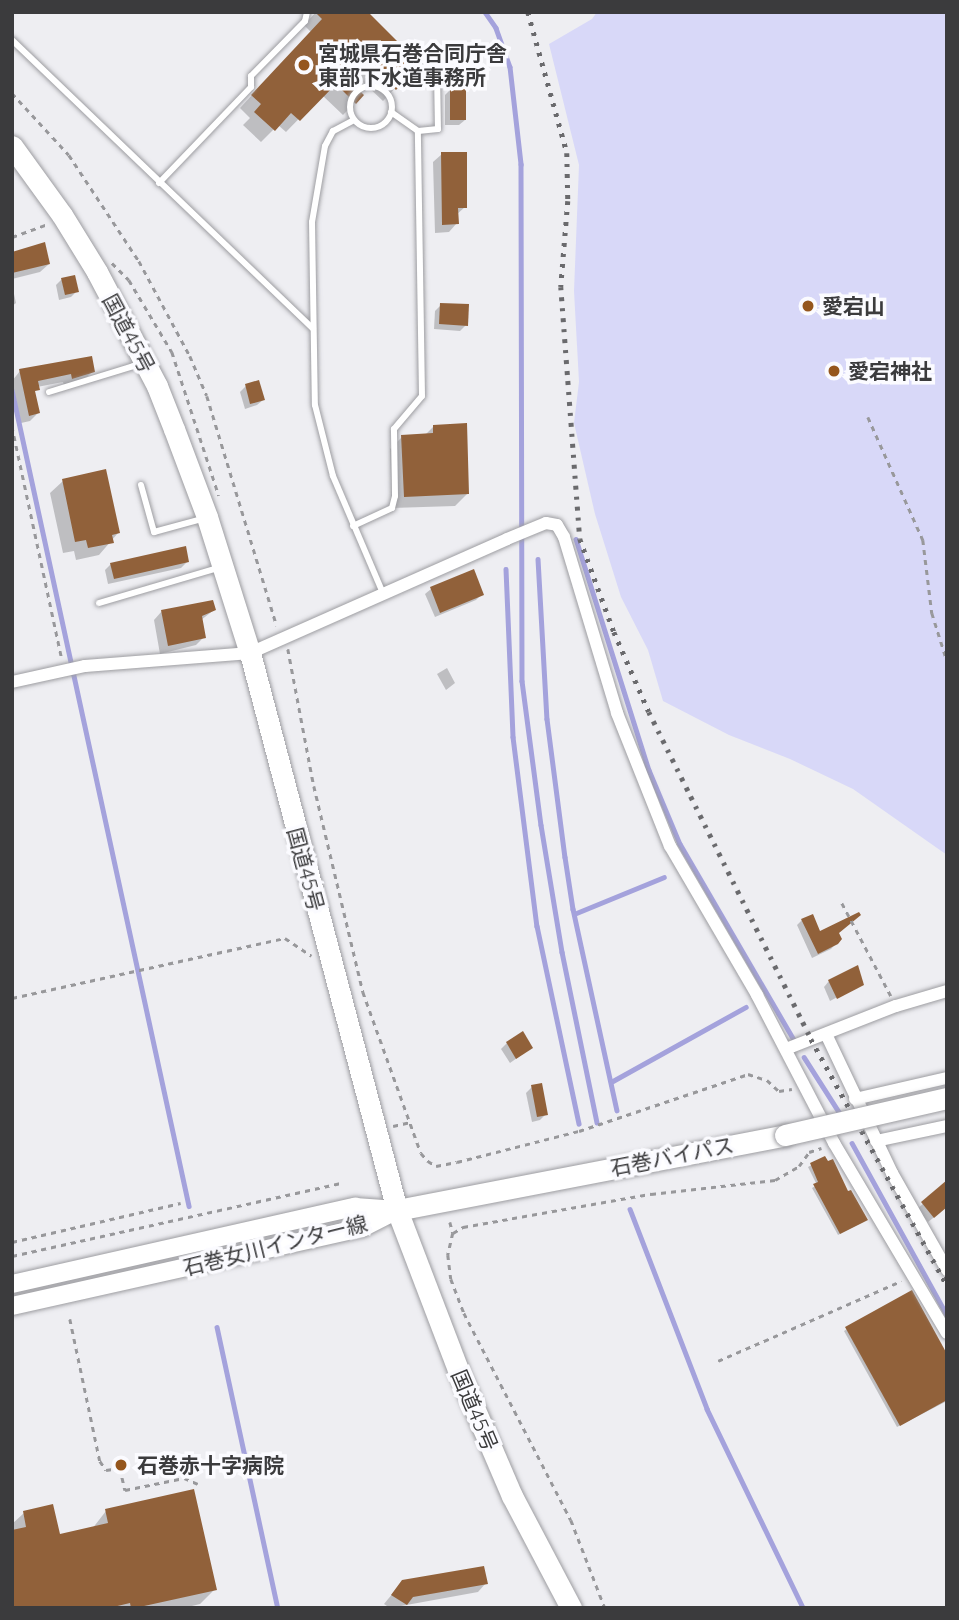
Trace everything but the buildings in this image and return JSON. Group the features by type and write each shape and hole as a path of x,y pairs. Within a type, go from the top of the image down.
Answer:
{"highway":[{"name":"国道45号","path":"12,146 62,215 145,363 207,517 250,653 397,1210 458,1370 512,1496 570,1608"},
{"name":"石巻バイパス","path":"397,1210 785,1135 947,1098"}],"main road":[{"name":"石巻女川インター線","path":"12,1284 355,1207 397,1210"},
{"name":"石巻女川インター線","path":"12,1306 362,1228 397,1210"}],"street":[{"path":"12,682 70,670 250,653 507,539 546,523 557,525 564,537 617,713 665,835 786,1049 834,1143 947,1333"},
{"path":"786,1049 896,1006 947,991"},
{"path":"825,1034 876,1140 942,1254 947,1270"},
{"path":"855,1099 947,1078"},
{"path":"876,1140 947,1126"}],"lane":[{"path":"159,183 250,87 251,76 305,21 307,12"},
{"path":"12,40 313,329"},
{"path":"391,112 418,131 438,129 437,73 411,47"},
{"path":"366,86 384,91 391,102 391,112 386,120 375,127 362,126 354,120 350,112 351,99 366,86"},
{"path":"354,120 333,131 325,146 316,192 312,222 315,405 321,436 353,526 383,593"},
{"path":"353,526 392,508 396,496 394,429 422,396 418,131"},
{"path":"49,392 145,363"},
{"path":"141,485 154,532 207,517"},
{"path":"99,603 224,567"}],"path":[{"path":"12,93 69,155 139,261 190,356 207,396 283,638 356,967 379,1043 421,1153 436,1166 457,1162 579,1131 748,1074 767,1080 779,1091 804,1082"},
{"path":"12,237 42,227 62,215"},
{"path":"868,417 923,540 932,613 947,661"},
{"path":"12,426 70,670"},
{"path":"842,903 896,1006"},
{"path":"12,998 285,938 314,957"},
{"path":"453,1233 463,1227 650,1194 775,1180 799,1166 809,1152 834,1143"},
{"path":"12,1256 342,1183"},
{"path":"12,1242 181,1203"},
{"path":"450,1222 453,1233 448,1255 451,1279 464,1313 571,1520 605,1608"},
{"path":"718,1361 914,1275"},
{"path":"70,1319 100,1461 106,1470 120,1468 125,1490 184,1478 198,1484"}],"shaded area":[{"path":"597,12 947,12 947,855 853,789 790,759 729,735 663,701 648,650 621,597 595,514 574,423 579,382 574,291 579,165 549,44 592,19"}],"waterway":[{"path":"485,12 496,28 510,67 521,164 522,681 541,825 562,952 597,1122"},
{"path":"12,390 189,1206"},
{"path":"576,539 649,770 680,844 794,1040"},
{"path":"538,559 547,719 565,857 573,909 617,1110"},
{"path":"506,569 513,737 537,926 579,1124"},
{"path":"574,914 664,877"},
{"path":"611,1082 746,1007"},
{"path":"804,1057 839,1112"},
{"path":"852,1143 947,1315"},
{"path":"630,1209 707,1409 803,1608"},
{"path":"217,1327 278,1608"}],"railway":[{"path":"528,12 567,153 568,201 561,287 580,539 614,632 649,712 811,1039 947,1285"}],"place":[{"name":"宮城県石巻合同庁舎 東部下水道事務所","path":"304,65"},
{"name":"愛宕山","path":"808,306"},
{"name":"愛宕神社","path":"834,371"},
{"name":"石巻赤十字病院","path":"121,1465"}]}
